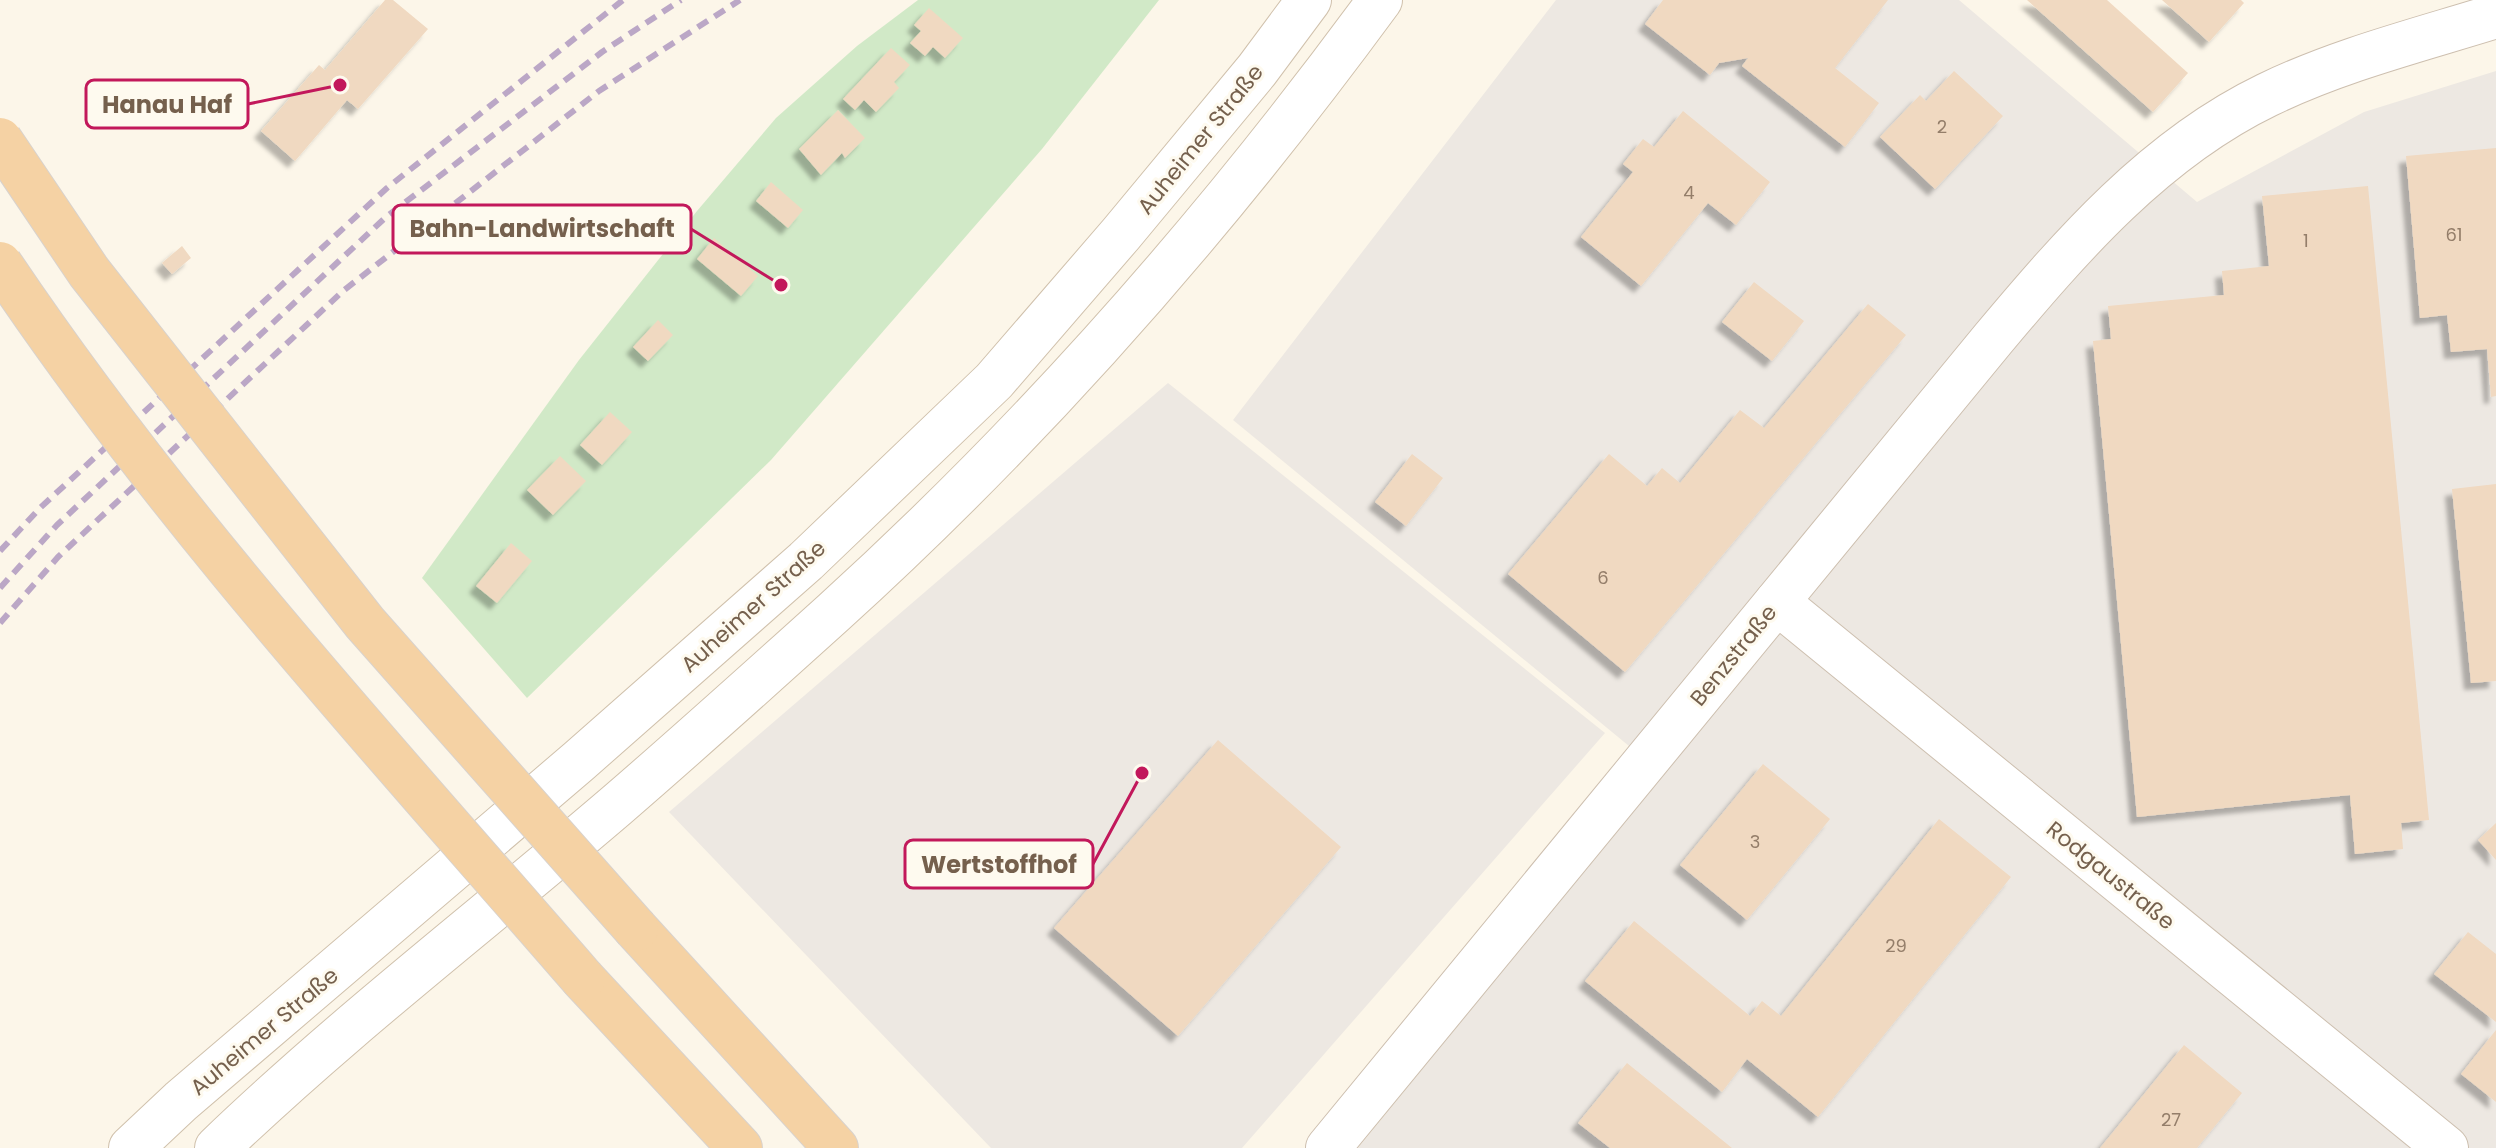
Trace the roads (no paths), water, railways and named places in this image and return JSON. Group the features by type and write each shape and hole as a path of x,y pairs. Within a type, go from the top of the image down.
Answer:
{"highway":[{"path":"0,140 89,272 346,600 636,929 836,1148"},
{"path":"0,264 175,500 320,676 583,979 740,1148"}],"main road":[{"name":"Auheimer Straße","path":"131,1148 181,1101 579,761 806,561 994,381 1141,211 1257,70 1309,0"},
{"path":"217,1148 373,1009 618,804 836,610 1033,419 1157,280 1302,106 1380,0"},
{"name":"Benzstraße","path":"1328,1148 2058,262 2151,173 2199,135 2267,95 2362,58 2496,16"},
{"name":"Rodgaustraße","path":"1777,602 2446,1148"}],"railway":[{"path":"0,551 40,508 387,188 623,0"},
{"path":"0,588 57,525 386,217 602,52 681,0"},
{"path":"0,623 58,557 343,291 599,91 740,0"}],"place":[{"name":"Hanau Haf","path":"340,85"},
{"name":"Bahn-Landwirtschaft","path":"781,285"},
{"name":"Wertstoffhof","path":"1142,773"}]}
